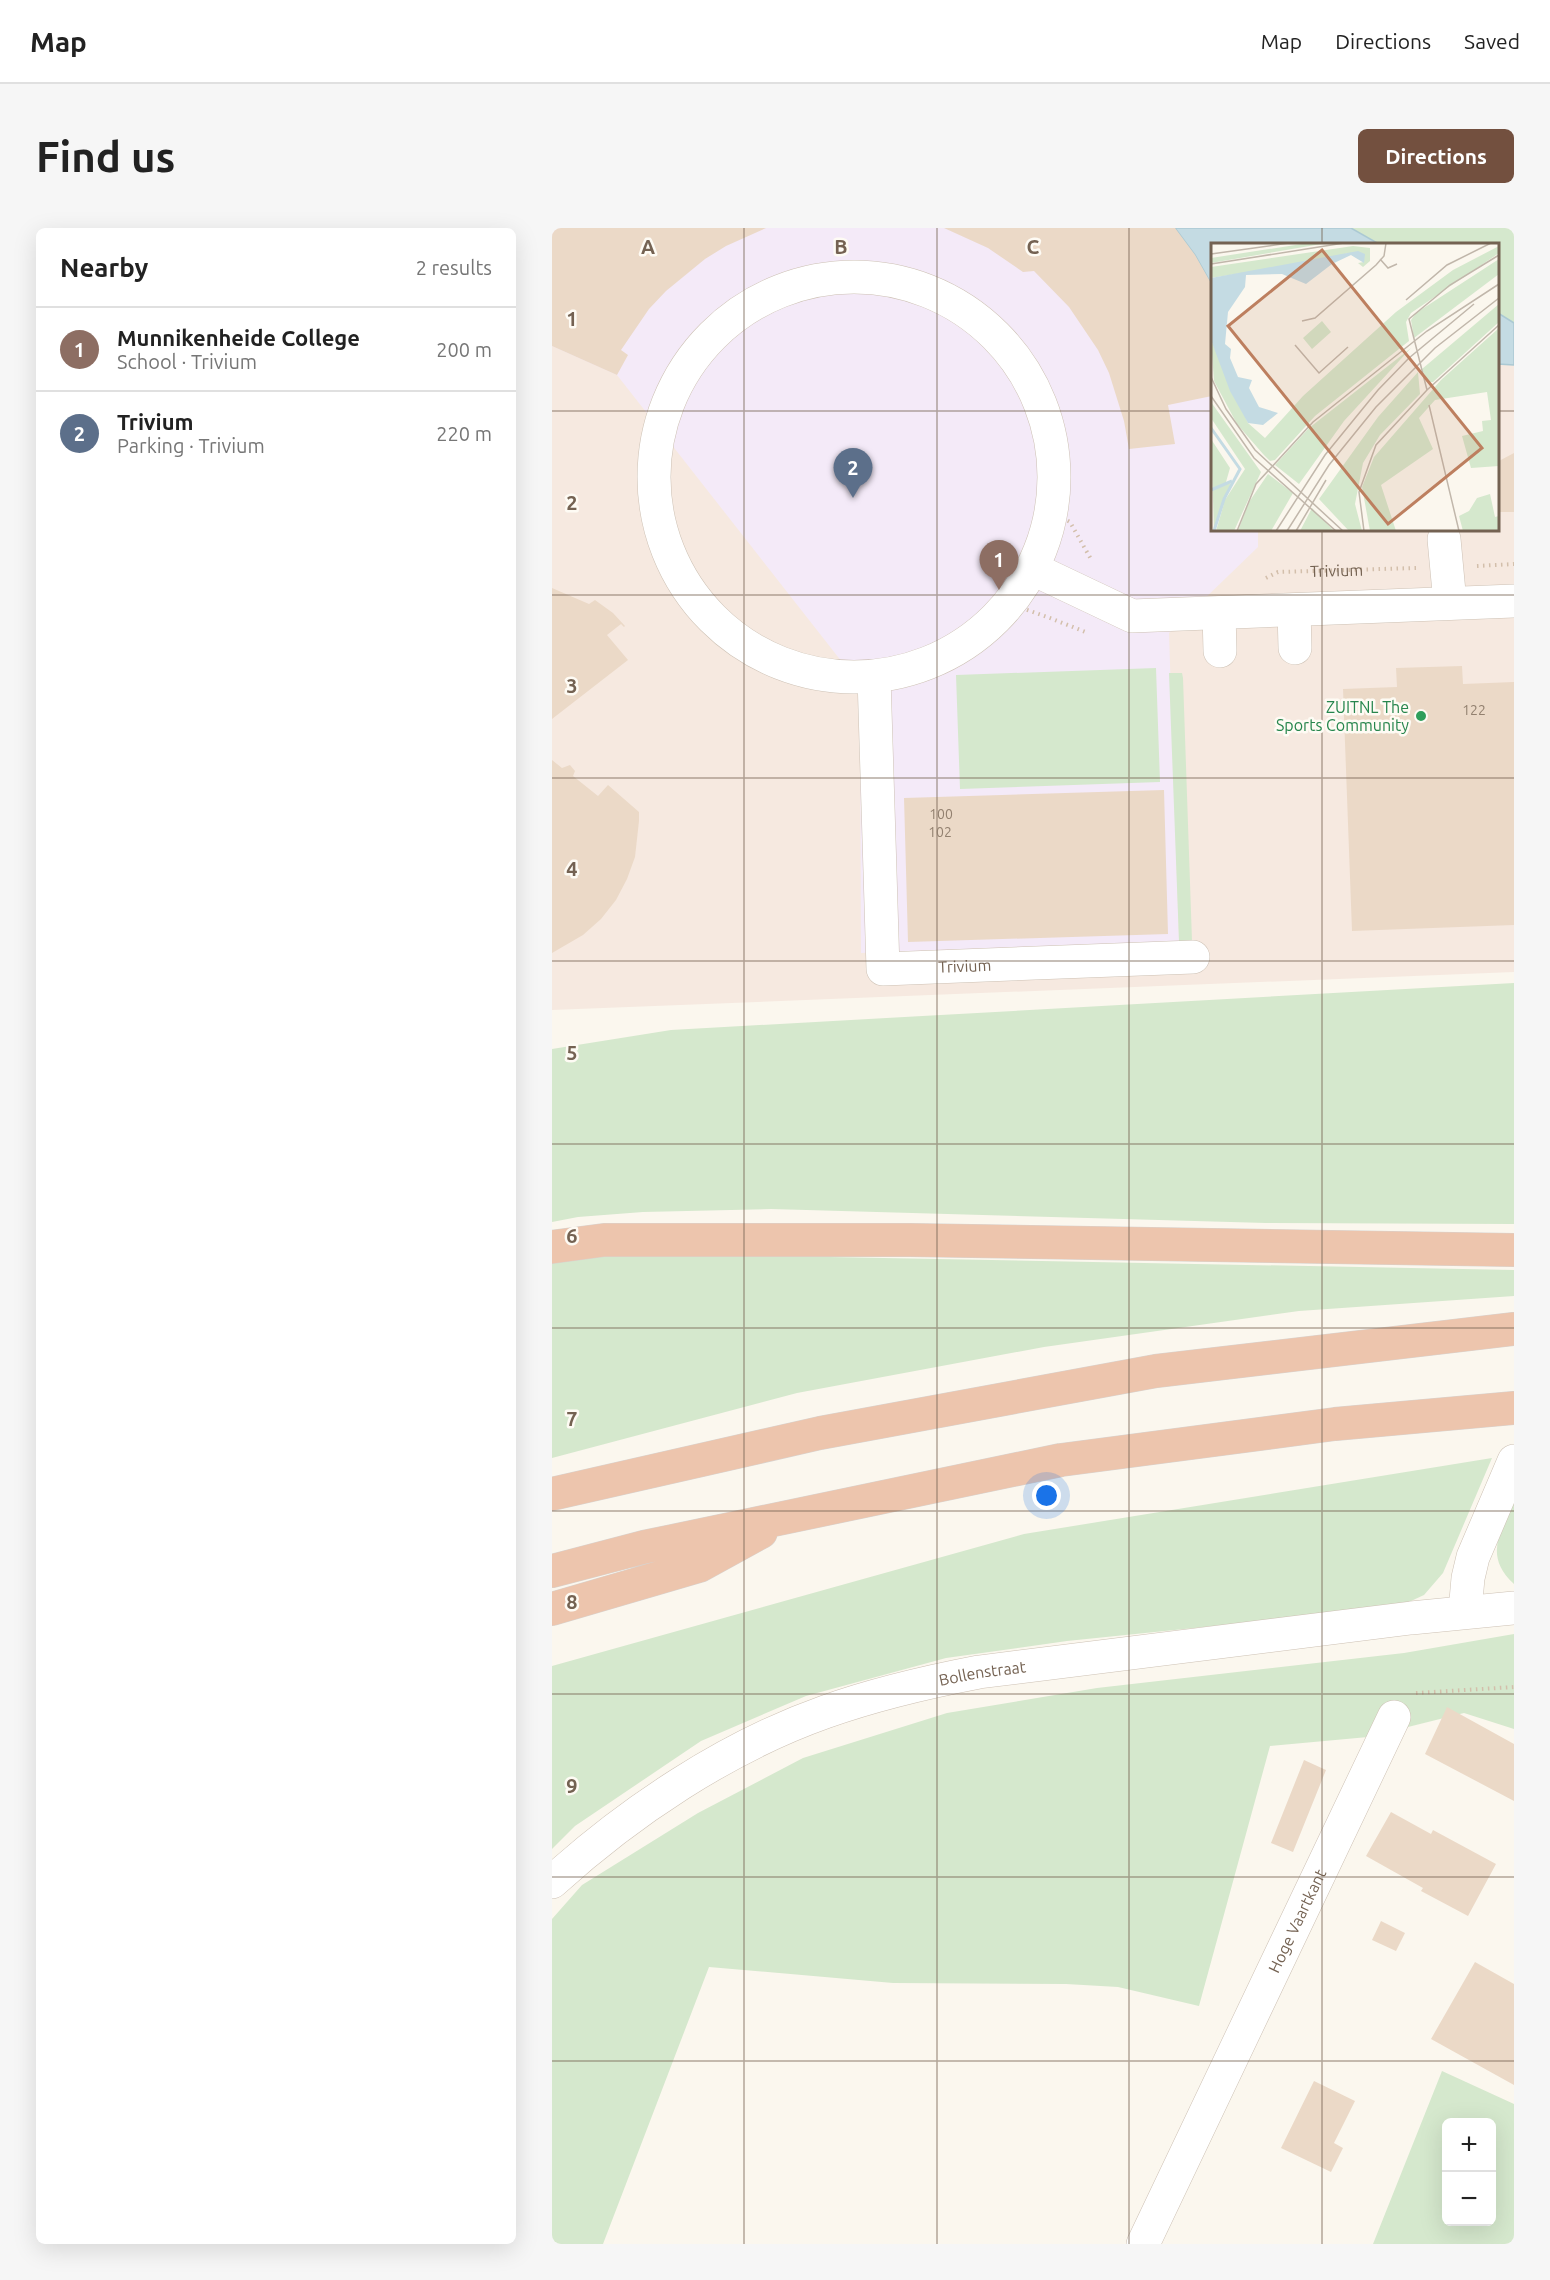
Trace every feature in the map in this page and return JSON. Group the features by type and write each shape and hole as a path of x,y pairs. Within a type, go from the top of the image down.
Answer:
{"highway":[{"path":"552,1247 604,1240 910,1240 1514,1250"},
{"path":"552,1494 820,1433 1156,1371 1514,1329"},
{"path":"552,1571 644,1547 794,1514 1061,1460 1335,1424 1514,1408"},
{"path":"552,1608 699,1566 794,1514"}],"street":[{"path":"881,277 940,294 991,328 1029,376 1051,434 1055,495 1048,533 1034,569 1005,611 968,644 923,666 874,677 812,673 754,651 705,612 671,561 654,502 656,441 676,383 712,334 761,297 820,278 881,277"},
{"path":"1445,553 1450,603"},
{"path":"1034,569 1132,616 1514,601"},
{"path":"1294,610 1295,648"},
{"path":"1219,613 1220,651"},
{"name":"Trivium","path":"874,677 883,969 1193,957"},
{"path":"1465,1612 1470,1568 1485,1526 1514,1461"},
{"name":"Bollenstraat","path":"552,1882 629,1818 728,1756 824,1712 873,1696 979,1672 1465,1612 1514,1608"},
{"name":"Hoge Vaartkant","path":"1143,2244 1394,1716"}],"path":[{"path":"1052,512 1070,522 1096,568"},
{"name":"Trivium","path":"1259,581 1278,573 1445,553 1514,564"},
{"path":"1394,1716 1411,1694 1514,1687"}],"shaded area":[{"path":"552,228 1211,244 1211,531 1499,531 1499,322 1514,331 1514,972 552,1010"},
{"path":"552,228 1175,228 1195,255 1211,283 1211,531 1258,531 1258,547 1169,633 1179,941 861,953 860,685 617,375 552,346"}],"green space":[{"path":"1351,228 1514,228 1514,323 1499,314 1499,243 1377,243"},
{"path":"1156,668 1160,782 960,789 956,675"},
{"path":"1169,673 1182,673 1183,678 1192,941 1179,941"},
{"path":"1514,983 1514,1224 1266,1223 771,1209 643,1212 578,1217 552,1222 552,1049 671,1030"},
{"path":"619,1253 1514,1270 1514,1296 1299,1311 1044,1347 797,1393 552,1458 552,1258"},
{"path":"1492,1458 1443,1573 1424,1595 1398,1607 1067,1641 946,1658 806,1696 701,1741 575,1826 552,1849 552,1666 1024,1534"},
{"path":"1514,1500 1514,1584 1505,1574 1497,1553 1500,1533"},
{"path":"1514,1634 1514,1729 1464,1713 1368,1737 1270,1746 1199,2006 1118,1987 1066,1984 893,1983 709,1967 603,2244 552,2244 552,1919 582,1885 698,1813 803,1758 947,1713 1097,1688 1404,1653"},
{"path":"1442,2071 1514,2104 1514,2244 1373,2244"}],"water":[{"path":"1175,228 1351,228 1377,243 1211,243 1211,283 1195,255"},
{"path":"1499,314 1514,323 1514,365 1499,364"}],"building":[{"path":"552,228 766,228 726,246 705,259 666,291 649,309 621,350 628,355 617,375 552,346"},
{"path":"944,228 1175,228 1195,255 1211,283 1211,396 1168,405 1175,444 1129,449 1124,421 1109,373 1098,350 1069,307 1034,271 1023,272 988,248"},
{"path":"1514,453 1514,512 1499,512 1499,461"},
{"path":"552,588 589,604 595,600 613,613 625,626 621,624 607,635 628,660 552,719"},
{"path":"1462,666 1463,684 1514,682 1514,925 1352,931 1343,689 1397,687 1396,668"},
{"path":"552,760 562,768 570,765 575,771 573,776 598,796 608,785 639,812 639,821 635,857 616,900 601,919 583,935 552,953"},
{"path":"1164,790 1168,934 908,942 904,798"},
{"path":"1447,1707 1514,1744 1514,1801 1425,1754"},
{"path":"1304,1760 1326,1770 1293,1852 1271,1843"},
{"path":"1391,1812 1431,1834 1433,1830 1496,1864 1468,1916 1421,1891 1423,1888 1366,1856"},
{"path":"1381,1921 1405,1933 1396,1951 1372,1940"},
{"path":"1475,1962 1514,1984 1514,2085 1431,2039"},
{"path":"1314,2081 1355,2101 1334,2143 1343,2148 1331,2172 1281,2148"}],"place":[{"name":"Trivium","path":"853,498"},
{"name":"Munnikenheide College","path":"999,590"},
{"name":"ZUITNL The Sports Community","path":"1421,716"}]}
